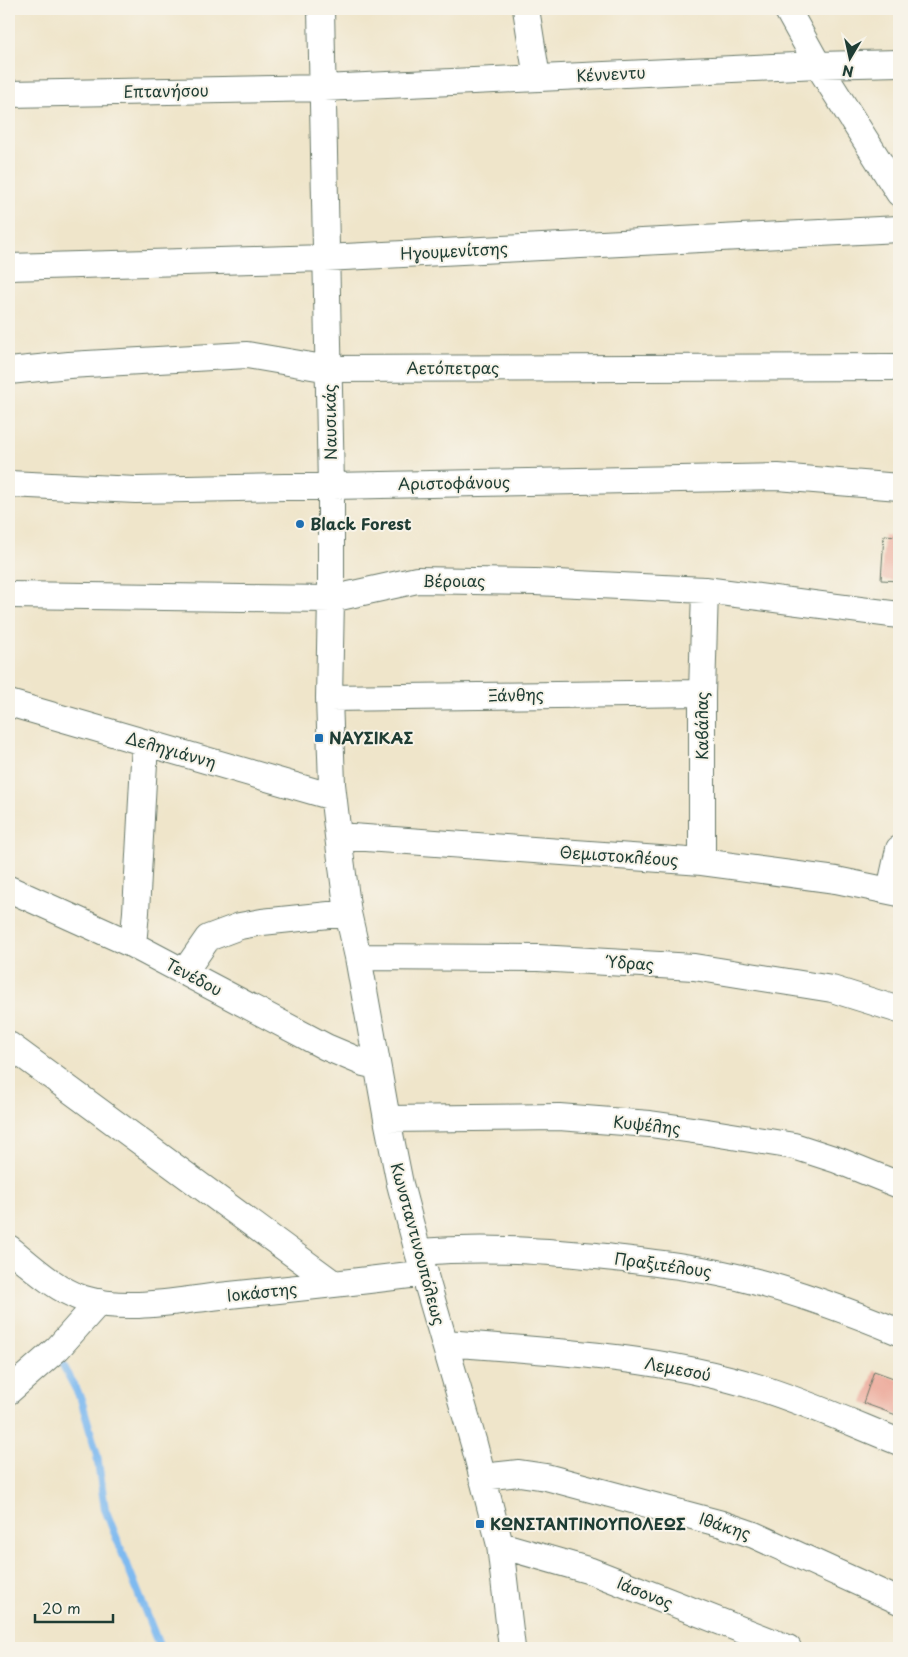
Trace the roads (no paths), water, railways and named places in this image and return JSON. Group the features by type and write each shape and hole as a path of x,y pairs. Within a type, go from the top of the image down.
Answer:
{"street":[{"name":"Ναυσικάς","path":"321,9 331,486 329,698 333,797 338,836"},
{"path":"526,9 537,78"},
{"path":"787,9 818,64 899,193"},
{"name":"Κέννεντυ","path":"323,88 818,64 899,63"},
{"name":"Επτανήσου","path":"9,94 323,88"},
{"name":"Ηγουμενίτσης","path":"9,267 325,258 899,229"},
{"name":"Αετόπετρας","path":"9,371 69,365 247,355 329,369 899,367"},
{"name":"Αριστοφάνους","path":"9,484 136,490 778,477 899,487"},
{"name":"Βέροιας","path":"9,595 331,599 416,580 535,582 705,590 899,615"},
{"name":"Καβάλας","path":"702,862 702,693 705,590"},
{"name":"Ξάνθης","path":"329,698 702,693"},
{"name":"Δεληγιάννη","path":"9,703 333,797"},
{"path":"133,945 145,743"},
{"name":"Θεμιστοκλέους","path":"338,836 702,862 836,880 894,891"},
{"name":"Κωνσταντινουπόλεως","path":"338,836 348,913 358,957 400,1184 500,1545 512,1648"},
{"path":"894,891 899,849"},
{"name":"Τενέδου","path":"9,889 133,945 326,1047 364,1063 377,1066"},
{"path":"185,971 208,938 240,926 348,913"},
{"name":"Ύδρας","path":"358,957 538,958 694,967 832,989 899,1010"},
{"path":"9,1045 334,1284"},
{"name":"Κυψέλης","path":"387,1119 559,1117 650,1124 794,1146 837,1160 899,1185"},
{"name":"Ιοκάστης","path":"9,1248 62,1290 84,1299 99,1302 138,1304 334,1284 421,1262"},
{"name":"Πραξιτέλους","path":"421,1262 459,1248 512,1248 671,1264 751,1280 792,1292 829,1304 899,1332"},
{"path":"9,1390 58,1348 99,1302"},
{"name":"Λεμεσού","path":"445,1343 604,1357 643,1362 712,1376 779,1394 899,1442"},
{"name":"Ιθάκης","path":"482,1477 519,1473 546,1477 722,1524 754,1535 899,1601"},
{"name":"Ιάσονος","path":"500,1545 591,1571 788,1648"}],"waterway":[{"path":"62,1363 81,1399 97,1455 105,1509 160,1648"}],"place":[{"name":"Black Forest","path":"300,524"},
{"name":"ΝΑΥΣΙΚΑΣ","path":"319,738"},
{"name":"ΚΩΝΣΤΑΝΤΙΝΟΥΠΟΛΕΩΣ","path":"480,1524"}]}
